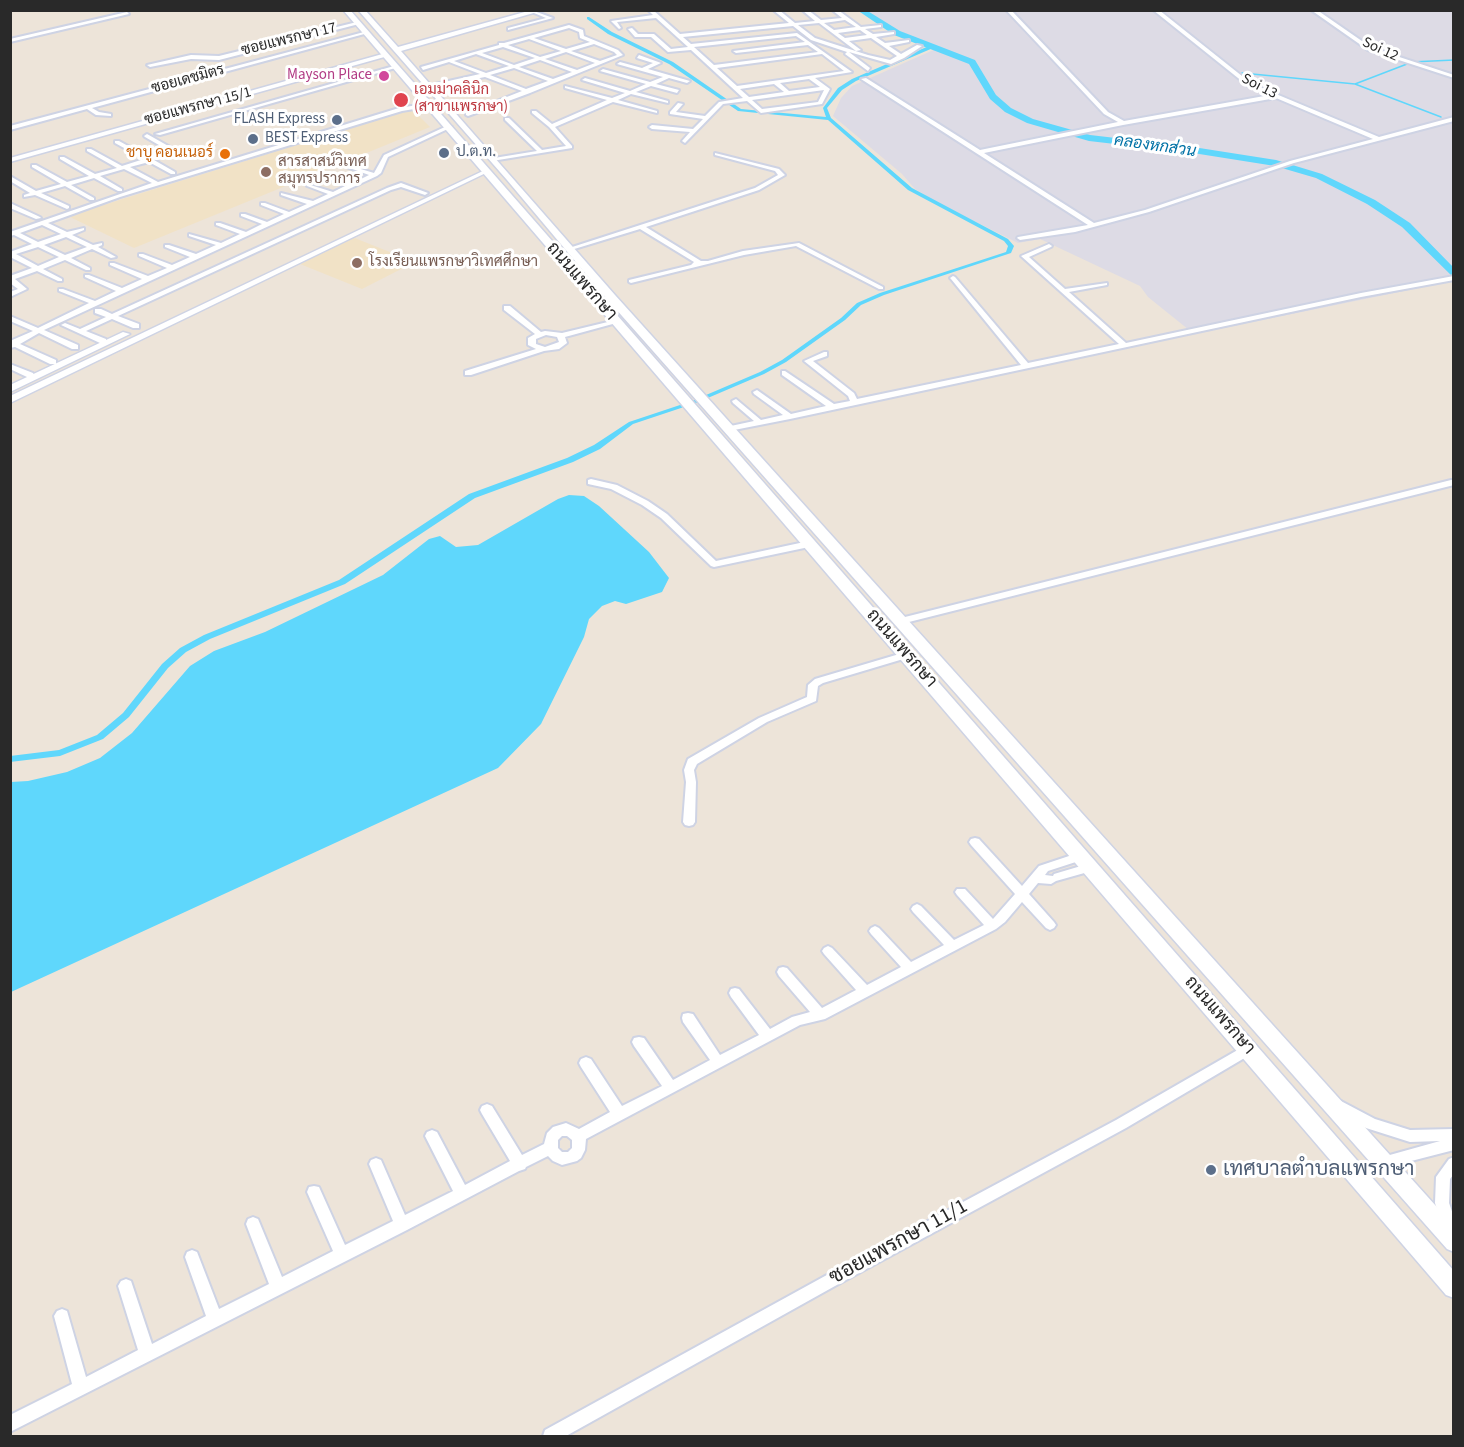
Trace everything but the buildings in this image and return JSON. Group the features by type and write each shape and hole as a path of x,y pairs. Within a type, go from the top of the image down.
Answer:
{"main road":[{"name":"ถนนแพรกษา","path":"346,10 616,322 696,404 729,429 1454,1242"},
{"name":"ถนนแพรกษา","path":"361,10 494,160 569,249 809,544 1454,1288"},
{"path":"395,49 536,11"},
{"path":"510,200 525,197"},
{"path":"965,722 986,715"}],"street":[{"path":"650,10 747,99 765,111 820,103 828,92 812,79"},
{"path":"775,10 813,39 866,56 891,62 918,46"},
{"path":"804,10 866,56"},
{"path":"1008,10 1106,113 1123,123"},
{"name":"Soi 13","path":"1155,10 1250,85 1377,138"},
{"name":"Soi 12","path":"1313,10 1370,49 1454,77"},
{"path":"510,29 551,18 536,11"},
{"path":"835,11 902,57"},
{"path":"10,41 127,13"},
{"path":"605,15 619,28"},
{"path":"613,21 657,16"},
{"path":"636,19 642,25"},
{"path":"678,36 844,19"},
{"name":"ซอยแพรกษา 17","path":"150,65 191,57 213,59 357,23"},
{"path":"423,68 528,36 570,26 581,31 582,37 616,51 620,55 468,114"},
{"path":"832,32 879,26"},
{"path":"774,27 785,35"},
{"path":"630,29 637,36 652,35 670,51 730,41 797,34 849,73 735,88"},
{"path":"750,29 760,38"},
{"path":"717,32 755,61"},
{"name":"ซอยเดชมิตร","path":"10,128 366,33"},
{"path":"844,40 892,33"},
{"path":"528,36 600,63"},
{"path":"751,39 769,59"},
{"path":"883,45 907,41"},
{"path":"429,86 485,75 595,42"},
{"path":"740,51 809,43"},
{"path":"795,44 807,55"},
{"path":"501,45 577,72"},
{"path":"782,46 795,56"},
{"path":"769,47 783,58"},
{"path":"475,52 553,81"},
{"path":"711,67 821,53"},
{"path":"847,53 868,69"},
{"name":"ซอยแพรกษา 15/1","path":"10,159 386,55"},
{"path":"639,57 658,63 642,70"},
{"path":"448,60 528,92"},
{"path":"840,66 860,63"},
{"path":"620,64 687,81"},
{"path":"158,134 396,67"},
{"path":"603,71 677,91"},
{"path":"551,126 667,77"},
{"path":"864,79 1093,225"},
{"path":"585,80 666,102"},
{"path":"776,83 788,93"},
{"path":"567,87 655,112"},
{"path":"685,141 721,103 825,88"},
{"path":"978,152 1275,96"},
{"path":"680,104 672,113 706,118"},
{"path":"13,230 401,110 430,105"},
{"path":"87,107 98,114 109,115"},
{"path":"494,160 570,147 551,126 534,112"},
{"path":"43,119 55,127"},
{"path":"507,119 541,152"},
{"path":"1020,238 1093,225 1167,205 1275,167 1454,119"},
{"path":"12,344 40,331 49,324 97,307 122,291 353,185 375,174 386,156 448,127"},
{"path":"652,127 694,131"},
{"path":"26,196 176,152 147,136"},
{"path":"117,142 173,173"},
{"path":"89,150 158,184"},
{"path":"569,249 757,189 782,175 777,170 717,154"},
{"path":"62,158 120,190"},
{"path":"346,165 375,174"},
{"path":"34,166 92,199"},
{"path":"10,389 425,194 485,169"},
{"path":"10,400 485,169"},
{"path":"327,177 353,185"},
{"path":"10,178 35,193 67,207"},
{"path":"309,185 334,194"},
{"path":"81,332 389,189 401,185 425,194"},
{"path":"283,194 312,204"},
{"path":"263,204 289,214"},
{"path":"10,205 38,218"},
{"path":"243,215 267,224"},
{"path":"45,224 92,247 148,279"},
{"path":"218,224 246,234"},
{"path":"639,226 698,263"},
{"path":"10,254 82,229"},
{"path":"13,230 67,258 87,273 122,291"},
{"path":"191,235 222,245"},
{"path":"10,295 23,289 10,279 100,244"},
{"path":"631,281 698,263 708,263 797,244 881,288"},
{"path":"167,246 197,257"},
{"path":"1049,246 1024,256 1125,346"},
{"path":"10,254 60,280"},
{"path":"141,255 173,268"},
{"path":"953,278 1027,366"},
{"path":"729,429 1362,295 1454,278"},
{"path":"1064,291 1105,284"},
{"path":"61,290 136,326"},
{"path":"507,308 539,334"},
{"path":"10,318 75,347"},
{"path":"543,349 530,343 532,338 539,334 551,333 561,336 616,322"},
{"path":"65,325 103,340"},
{"path":"468,373 560,345 564,340 561,336"},
{"path":"12,344 53,362"},
{"path":"824,354 808,361 850,395 855,403"},
{"path":"10,366 30,375"},
{"path":"785,373 833,407"},
{"path":"757,392 790,417"},
{"path":"736,401 760,423"},
{"path":"591,482 614,487 645,503 664,516 714,564 809,544"},
{"path":"901,621 1454,482"},
{"path":"688,822 691,782 689,770 692,762 763,720 812,699 813,685 819,681 906,655"},
{"path":"975,842 1050,925"},
{"path":"1043,871 1055,879 1086,862"},
{"path":"578,1136 797,1021 820,1015 992,926 1001,919 1043,871 1086,862"},
{"path":"961,892 992,926"},
{"path":"917,909 953,947"},
{"path":"875,931 910,969"},
{"path":"828,951 865,991"},
{"path":"783,972 820,1015"},
{"path":"735,993 768,1036"},
{"path":"688,1018 718,1062"},
{"path":"639,1042 670,1087"},
{"name":"ซอยแพรกษา 11/1","path":"551,1437 840,1275 1121,1124 1248,1049"},
{"path":"586,1063 619,1114"},
{"path":"1329,1100 1371,1124 1410,1136 1454,1135"},
{"path":"486,1110 520,1165"},
{"path":"573,1131 578,1136 581,1143 579,1150 573,1156 557,1157 550,1148 551,1138 557,1133 573,1131"},
{"path":"432,1136 462,1194"},
{"path":"1384,1162 1454,1144"},
{"path":"11,1421 81,1388 550,1148"},
{"path":"1454,1163 1443,1177 1442,1203 1454,1242"},
{"path":"376,1164 402,1225"},
{"path":"314,1192 342,1255"},
{"path":"253,1224 278,1287"},
{"path":"192,1257 215,1320"},
{"path":"126,1286 147,1354"},
{"path":"62,1316 81,1388"}],"shaded area":[{"path":"868,11 1453,11 1453,281 1194,334 1148,297 1140,286 1040,239 1018,243 936,202 915,189 902,174 833,116 841,98 852,86 938,48 884,24"},
{"name":"สารสาสน์วิเทศ สมุทรปราการ","path":"412,109 430,127 134,248 68,216"},
{"name":"โรงเรียนแพรกษาวิเทศศึกษา","path":"352,237 415,262 362,289 300,264"}],"water":[{"path":"569,495 584,496 599,506 649,552 669,578 662,592 626,604 615,601 602,606 589,619 584,637 541,724 498,768 11,992 11,782 28,781 67,772 100,758 132,733 190,666 214,651 265,632 383,575 429,539 440,536 456,547 478,545"}],"waterway":[{"name":"คลองหกส่วน","path":"860,10 897,33 972,62 993,97 1008,110 1030,121 1089,138 1193,150 1276,163 1319,176 1371,202 1406,225 1454,275"},
{"path":"588,18 610,33 671,63 740,110 829,119"},
{"path":"829,119 825,108 840,89 854,80 931,47"},
{"path":"1411,62 1454,60"},
{"path":"1355,84 1407,64"},
{"path":"1242,73 1355,84"},
{"path":"1355,84 1441,117"},
{"path":"10,759 60,753 100,737 126,715 165,666 183,650 207,637 342,582 472,496 570,460 597,447 631,423 694,402 762,373 784,361 843,319 859,304 882,294 1008,253 1011,246 1006,240 910,189 829,119"}],"place":[{"name":"Mayson Place","path":"384,76"},
{"name":"เอมม่าคลินิก (สาขาแพรกษา)","path":"401,100"},
{"name":"FLASH Express","path":"337,120"},
{"name":"BEST Express","path":"253,139"},
{"name":"ป.ต.ท.","path":"444,153"},
{"name":"ชาบู คอนเนอร์","path":"225,154"},
{"name":"สารสาสน์วิเทศ สมุทรปราการ","path":"266,172"},
{"name":"โรงเรียนแพรกษาวิเทศศึกษา","path":"357,263"},
{"name":"เทศบาลตำบลแพรกษา","path":"1211,1170"}]}
